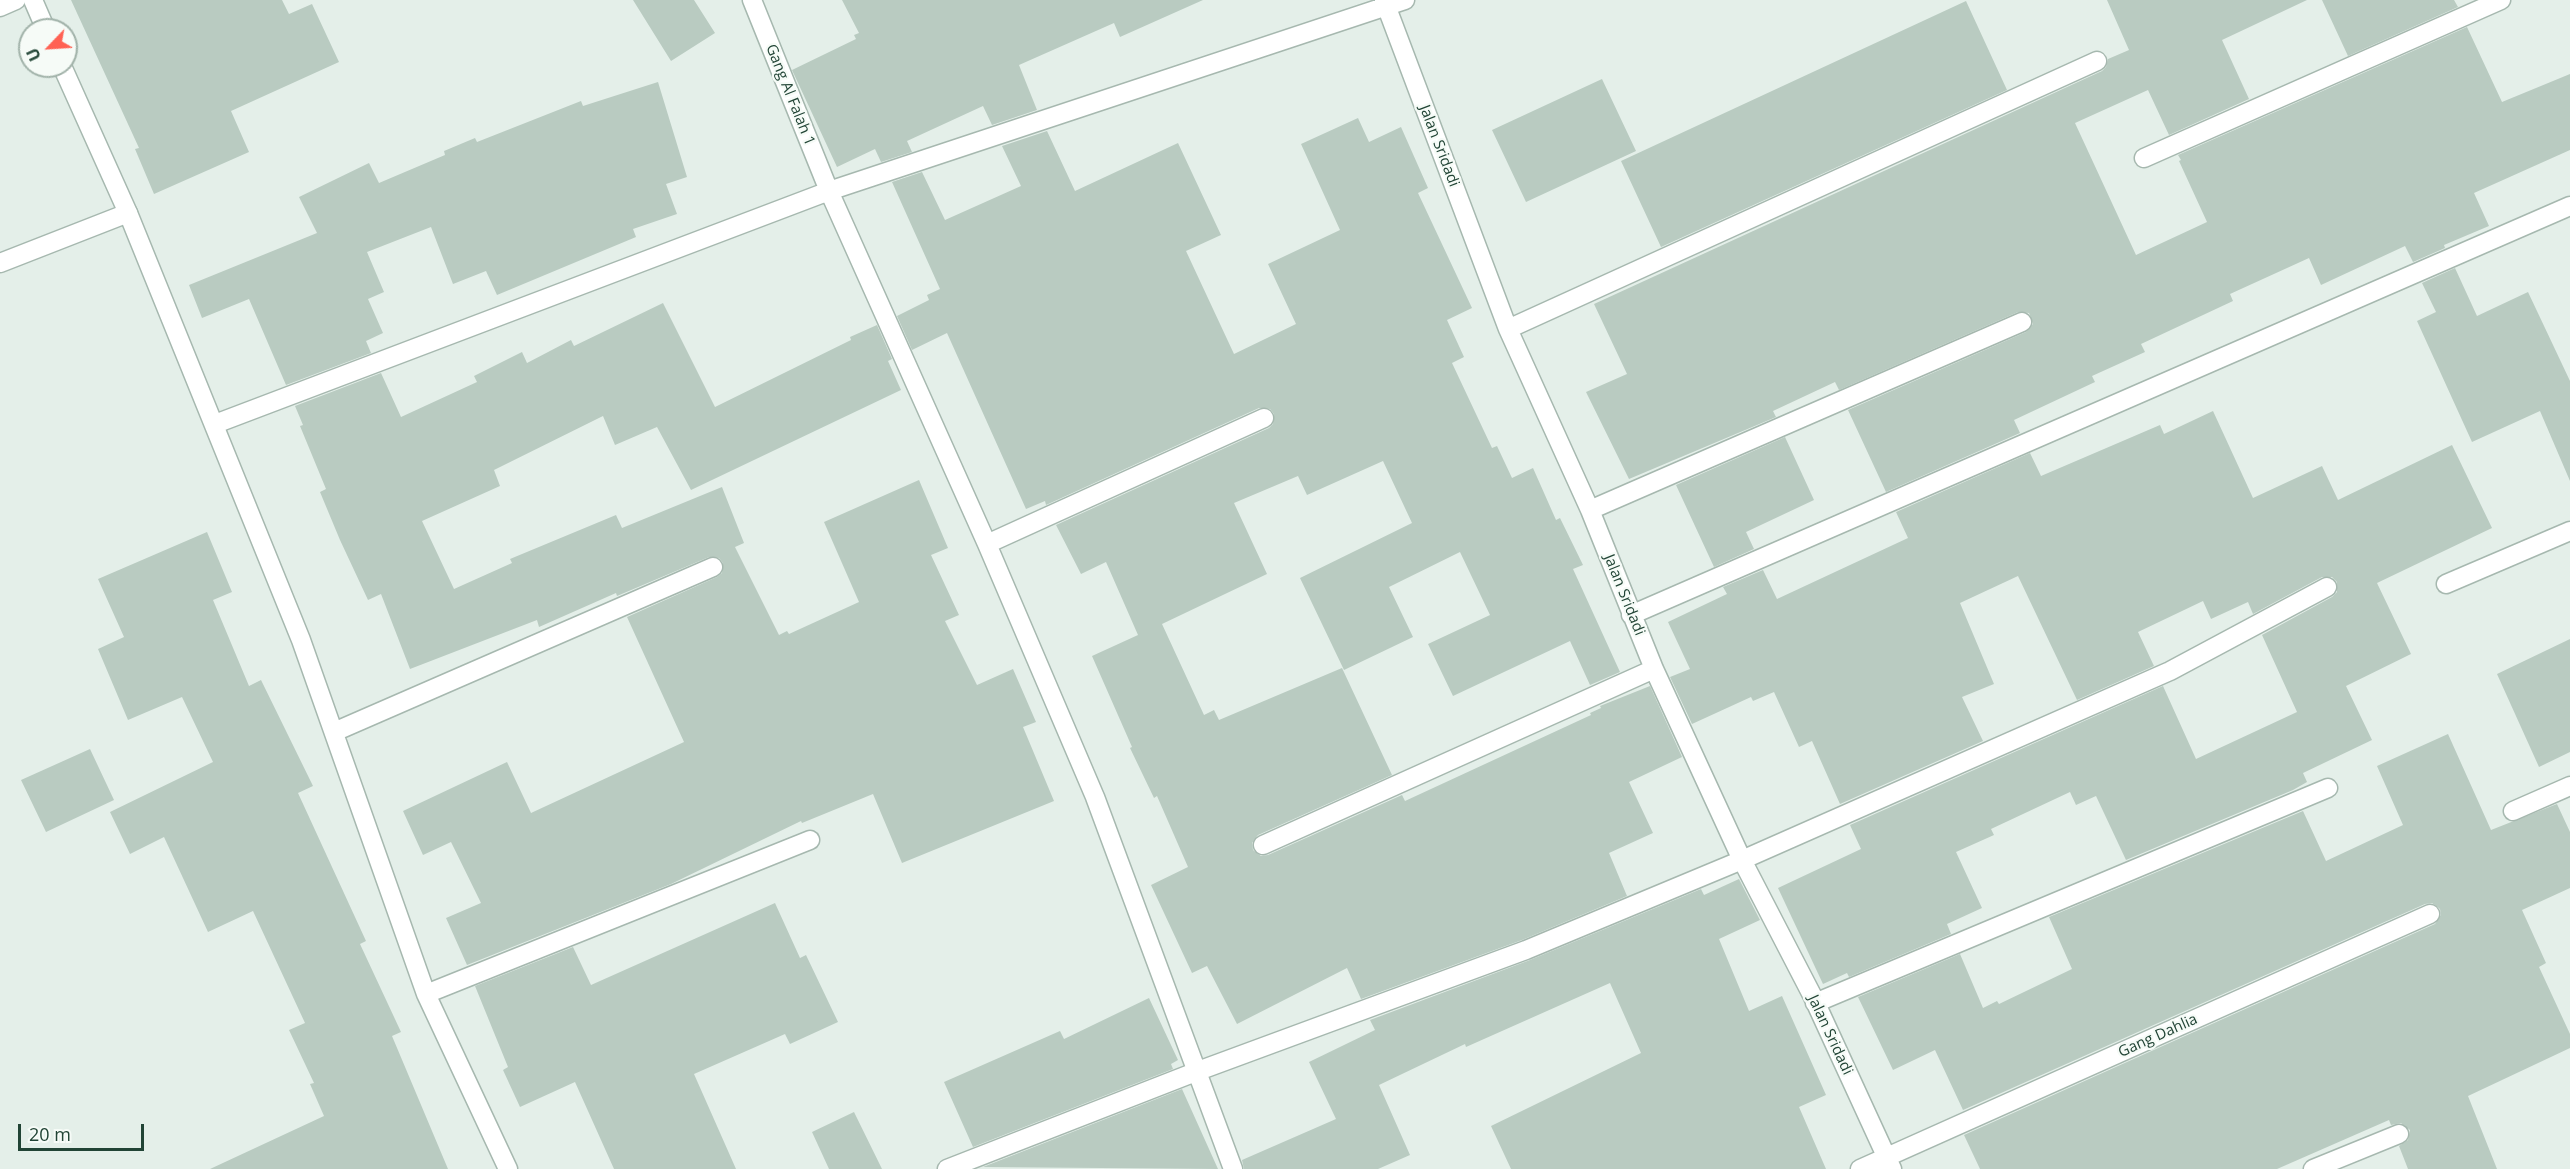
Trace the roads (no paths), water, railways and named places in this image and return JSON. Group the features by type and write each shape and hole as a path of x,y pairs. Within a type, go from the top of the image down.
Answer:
{"street":[{"path":"0,7 16,0"},
{"path":"33,0 41,18"},
{"name":"Gang Al Falah 1","path":"752,0 829,191 987,544 1095,797 1233,1169"},
{"path":"215,424 829,191 1386,4 1405,0"},
{"path":"2144,158 2501,0"},
{"name":"Jalan Sridadi","path":"1386,4 1508,329 1590,510 1654,669 1742,860 1815,1003 1889,1163"},
{"path":"1508,329 2097,61"},
{"path":"67,78 128,213 302,640 426,994 508,1169"},
{"path":"1631,615 2570,206"},
{"path":"0,263 128,213"},
{"path":"1590,510 2022,322"},
{"path":"987,544 1264,418"},
{"path":"2446,584 2570,531"},
{"path":"334,732 713,567"},
{"path":"947,1169 1198,1071 1526,950 1742,860 2170,672 2327,587"},
{"path":"1263,845 1654,669"},
{"path":"2513,811 2570,786"},
{"path":"1815,1003 2328,788"},
{"path":"426,994 810,840"},
{"name":"Gang Dahlia","path":"1860,1169 1889,1163 2430,914"},
{"path":"2313,1169 2399,1134"}]}
